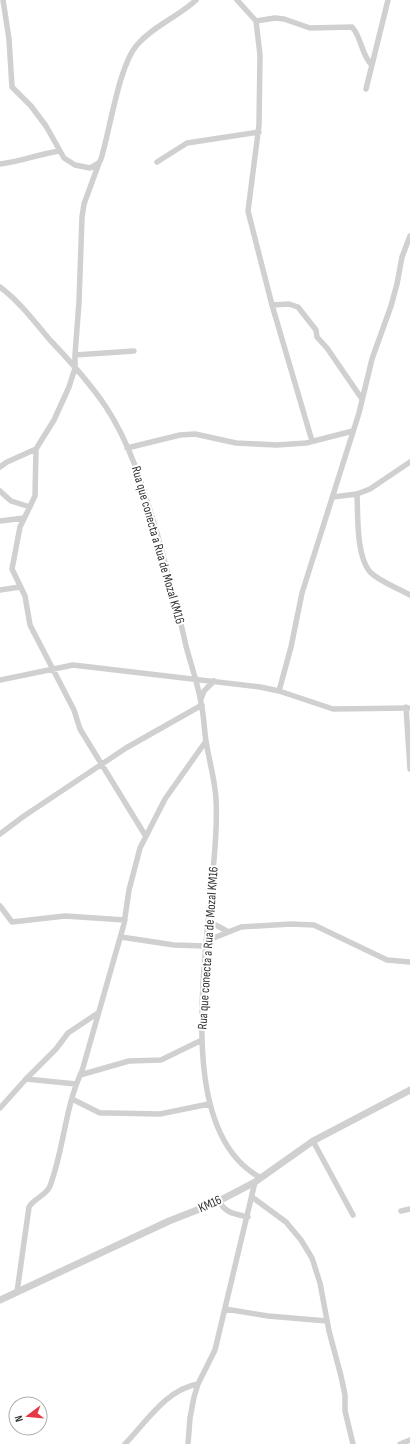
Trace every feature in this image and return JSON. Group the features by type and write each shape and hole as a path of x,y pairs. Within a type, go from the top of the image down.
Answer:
{"street":[{"path":"3,0 9,39 12,87 15,92 31,106 46,126 64,158 85,168 90,168 99,163"},
{"path":"145,836 84,737 74,710 30,625 25,596 12,569 24,518 35,496 36,449 54,420 76,368 74,355 79,302 82,217 84,204 109,136 123,77 132,52 146,36 196,0"},
{"path":"237,0 256,21 260,55 258,132 248,211 272,305 312,441"},
{"path":"366,89 388,0"},
{"path":"256,21 275,18 284,19 310,28 352,27 360,40 366,58 371,64"},
{"path":"157,162 187,143 258,132"},
{"path":"0,164 59,151"},
{"path":"279,691 291,647 302,593 353,431 372,359 391,306 402,258 410,236"},
{"name":"Rua que conecta a Rua de Mozal KM16","path":"0,287 28,312 76,368 107,408 127,448 145,491 178,607 187,650 196,680 201,702 216,800 211,895 206,943 202,1040 209,1104 216,1127 225,1145 236,1159 258,1180"},
{"path":"272,305 289,304 298,307 316,330 317,337 327,348 362,400"},
{"path":"74,355 134,351"},
{"path":"127,448 180,435 195,434 236,443 277,446 312,441 353,431"},
{"path":"0,467 6,462 36,449"},
{"path":"333,497 358,494 370,489 410,462"},
{"path":"0,491 11,501 30,508"},
{"path":"358,494 362,554 366,566 379,578 410,595"},
{"path":"0,521 24,518"},
{"path":"0,590 20,587"},
{"path":"0,680 52,668 73,665 214,681 279,691 333,709 380,710 408,707 410,769"},
{"path":"0,834 102,764 201,702 204,692 214,681"},
{"path":"17,1292 29,1207 31,1203 47,1191 50,1186 61,1149 76,1084 121,937 129,890 140,848 165,799 206,741"},
{"path":"0,906 12,922 65,916 125,920"},
{"path":"208,921 227,931"},
{"path":"121,937 174,946 206,943 227,931 241,927 280,924 314,925 387,960 410,962"},
{"path":"0,1108 56,1049 68,1033 98,1013"},
{"path":"80,1075 129,1061 161,1060 202,1040"},
{"path":"26,1079 76,1084"},
{"name":"KM16","path":"0,1300 169,1221 219,1201 258,1180 313,1141 410,1090"},
{"path":"72,1099 100,1113 110,1114 160,1114 209,1104"},
{"path":"313,1141 353,1215"},
{"path":"188,1444 190,1418 198,1384 216,1350 252,1197 258,1180"},
{"path":"252,1197 286,1222 301,1240 312,1258 318,1274 327,1321 341,1376 345,1410 353,1444"},
{"path":"219,1201 223,1208 227,1211 248,1218"},
{"path":"400,1211 410,1209"},
{"path":"225,1309 268,1316 327,1321"},
{"path":"125,1444 169,1397 182,1388 198,1384"},
{"path":"400,1444 410,1440"}]}
